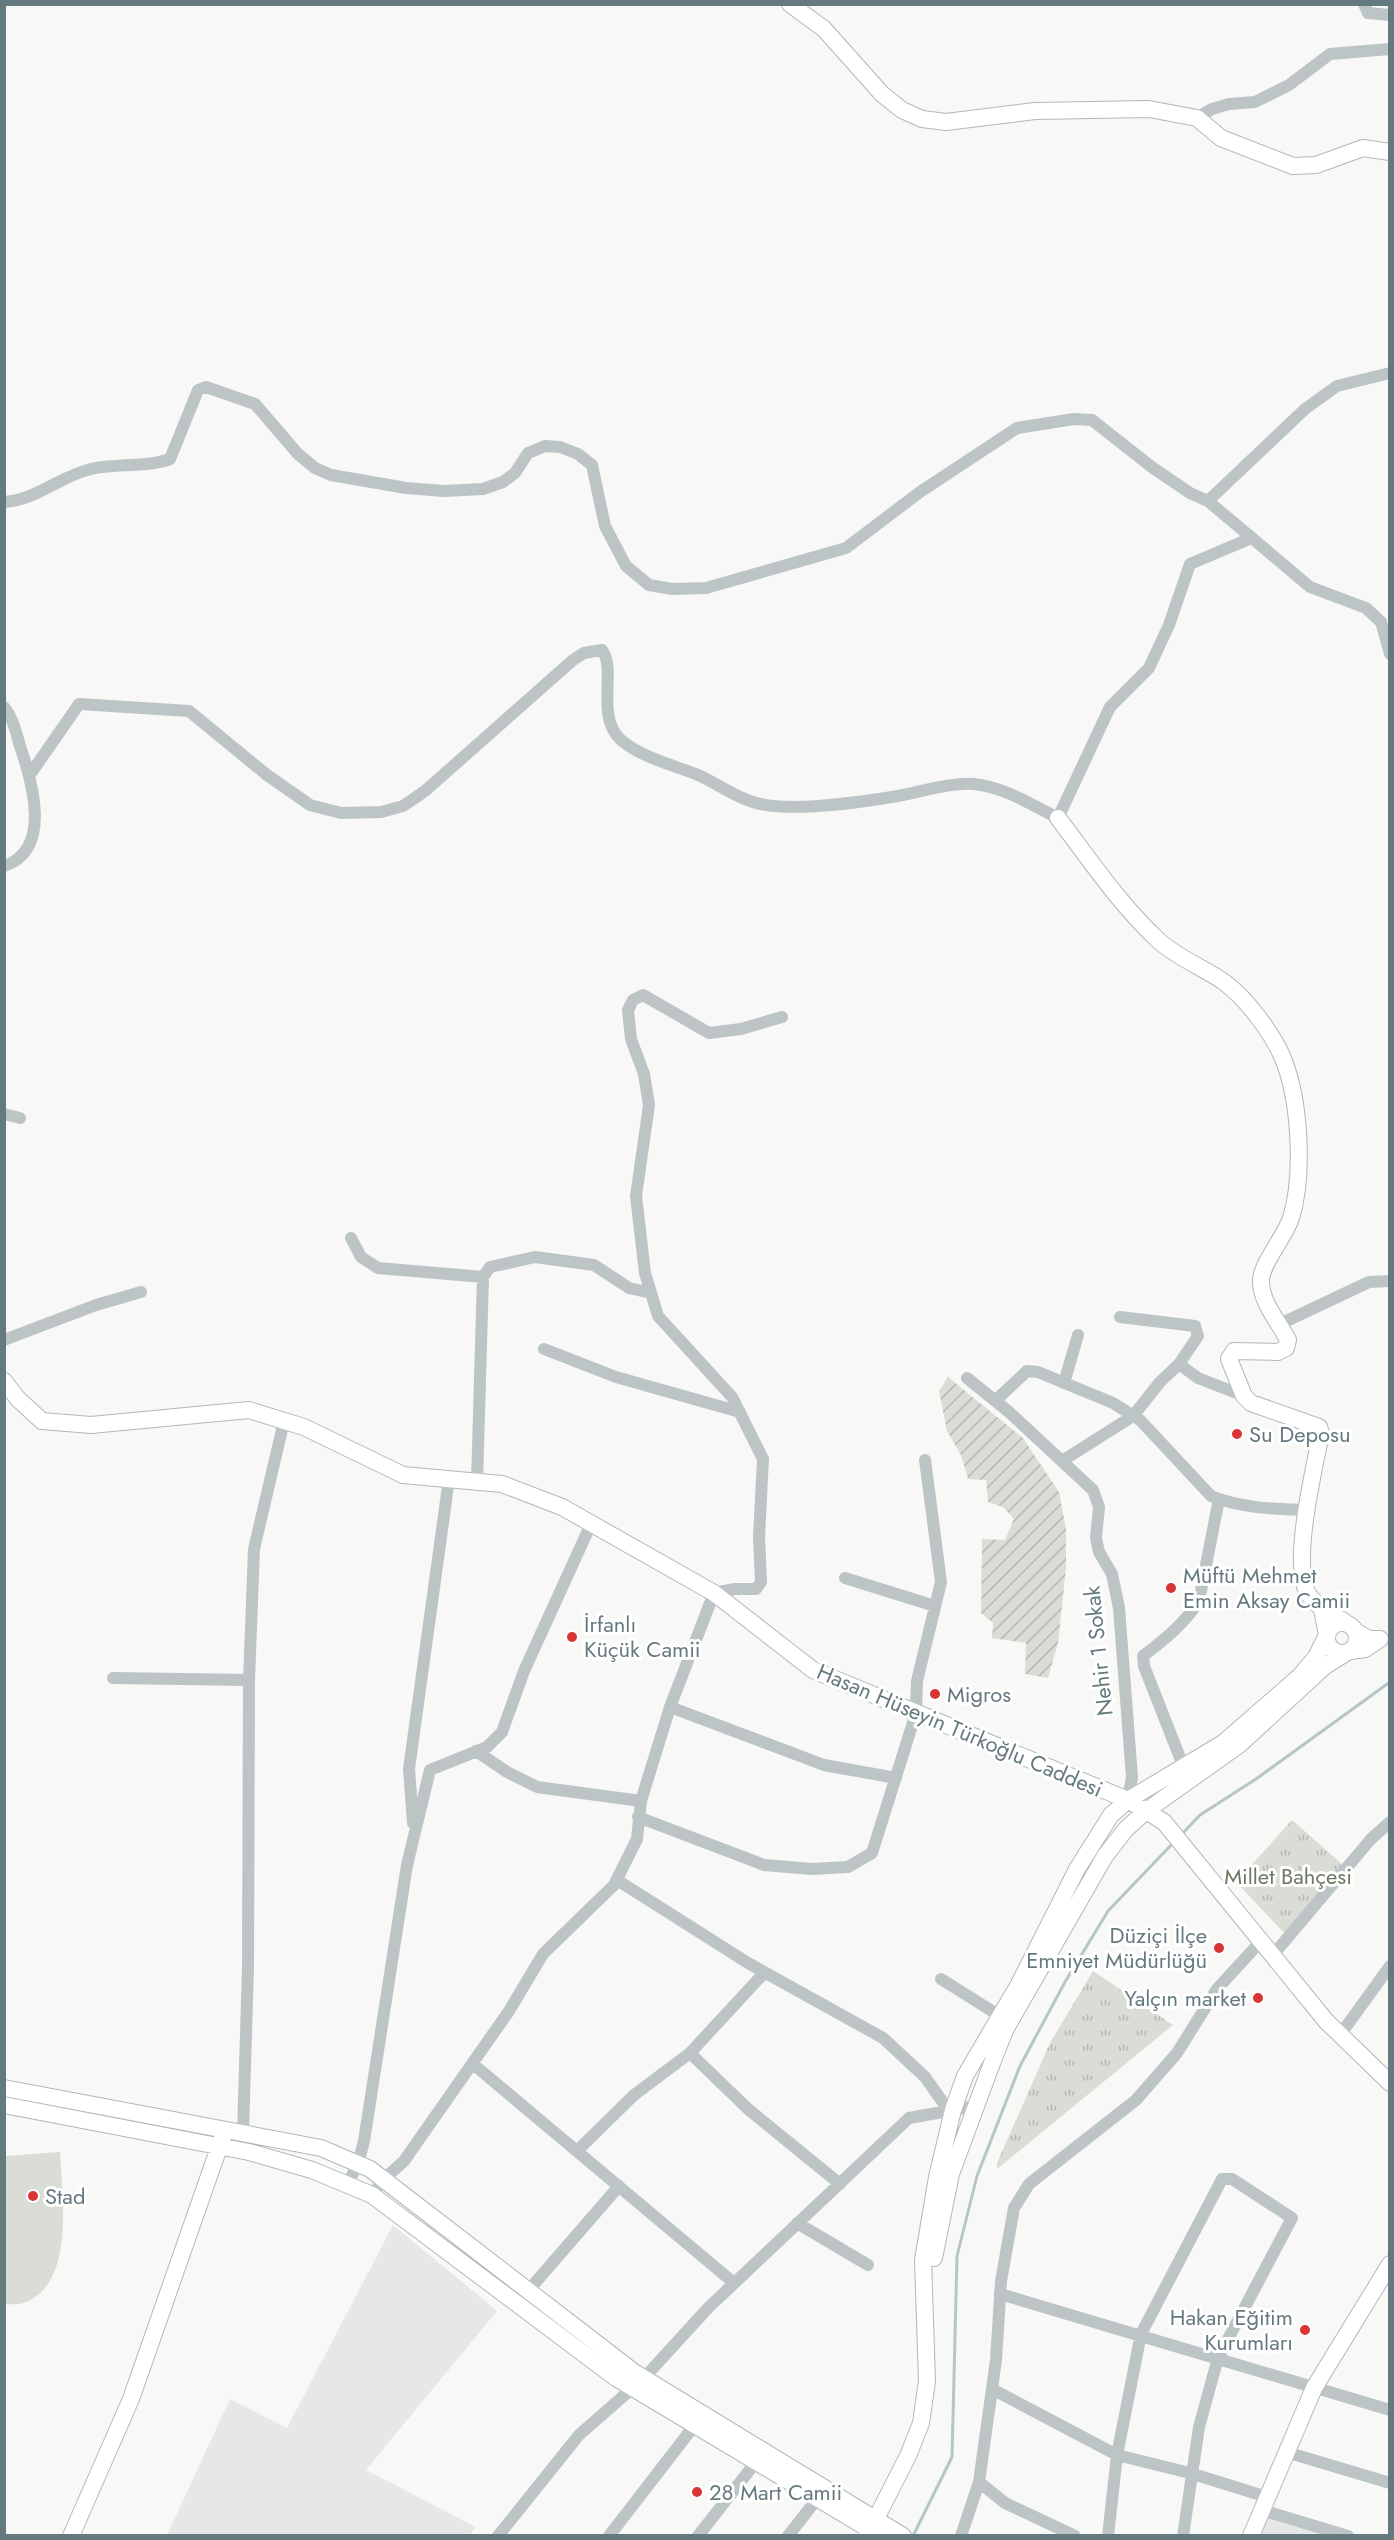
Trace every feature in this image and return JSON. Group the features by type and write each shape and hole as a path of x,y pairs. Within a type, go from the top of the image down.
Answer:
{"street":[{"path":"790,4 824,29 882,94 902,110 922,119 945,122 1035,111 1149,109 1197,118 1221,138 1293,166 1316,165 1362,148 1389,152"},
{"path":"1364,4 1368,13 1389,15"},
{"path":"1197,118 1212,109 1229,104 1255,102 1288,85 1330,54 1389,49"},
{"path":"1208,501 1305,409 1337,386 1389,373"},
{"path":"4,502 21,501 90,469 157,464 170,459 198,390 206,387 255,404 298,454 315,468 331,475 406,488 444,491 483,489 503,482 515,473 528,453 545,446 560,447 578,454 592,465 605,526 626,566 649,585 672,589 706,588 846,548 920,492 1017,428 1074,419 1092,420 1153,468 1190,493 1208,501 1249,539 1310,587 1366,608 1381,622 1389,654"},
{"path":"1058,818 1110,707 1149,668 1169,625 1190,564 1249,539"},
{"path":"29,776 79,704 189,711 267,775 310,805 341,813 381,812 403,806 425,791 573,660 584,653 602,650 608,658 606,690 612,728 622,740 642,752 703,777 753,802 784,806 875,799 971,784 995,788 1058,818 1119,899 1161,942 1226,984 1266,1026 1284,1061 1298,1114 1295,1198 1284,1234 1260,1281 1264,1298 1288,1340 1286,1348 1278,1352 1234,1351 1230,1354 1244,1396"},
{"path":"4,707 10,714 29,776 35,805 34,831 27,851 13,864 4,866"},
{"path":"372,2195 384,2179 404,2161 473,2064 543,1954 617,1880 637,1839 641,1801 670,1707 714,1593 735,1588 756,1588 761,1582 759,1537 762,1459 732,1397 658,1316 645,1273 636,1196 649,1105 644,1074 631,1039 628,1010 633,1000 643,995 709,1033 741,1029 782,1017"},
{"path":"4,1114 20,1118"},
{"path":"351,1238 361,1257 378,1268 483,1277"},
{"path":"477,1482 483,1277 490,1266 535,1257 594,1265 629,1288 651,1293"},
{"path":"1280,1324 1369,1282 1389,1281"},
{"path":"4,1340 96,1305 141,1292"},
{"path":"1062,1461 1132,1416 1160,1382 1179,1364 1198,1336 1195,1326 1120,1317"},
{"path":"1064,1383 1078,1335"},
{"path":"544,1349 616,1377 740,1412"},
{"path":"1179,1364 1198,1378 1244,1396 1251,1403 1319,1427 1321,1433 1304,1510 1303,1579 1308,1594 1322,1610 1369,1639 1385,1634"},
{"path":"995,1401 1027,1371 1038,1372 1113,1403 1140,1420 1211,1496 1274,1509 1304,1510"},
{"name":"Nehir 1 Sokak","path":"967,1378 1093,1490 1099,1507 1096,1538 1099,1552 1112,1575 1119,1608 1132,1778 1128,1800"},
{"name":"Hasan Hüseyin Türkoğlu Caddesi","path":"4,1381 18,1399 42,1421 91,1425 249,1410 304,1427 403,1475 502,1484 562,1508 714,1593 813,1670 1128,1800 1164,1822 1340,2034 1388,2078"},
{"path":"71,2535 131,2399 219,2146 234,2131 248,1968 249,1680 254,1549 284,1421"},
{"path":"638,1817 764,1865 812,1869 848,1867 872,1853 916,1713 916,1681 941,1582 925,1460"},
{"path":"414,1835 409,1769 449,1479"},
{"path":"1184,1768 1144,1666 1143,1656 1167,1638 1191,1614 1199,1601 1219,1499"},
{"path":"347,2185 358,2164 364,2140 407,1865 430,1770 487,1747 502,1732 524,1671 591,1524"},
{"path":"845,1578 935,1606"},
{"path":"1322,1610 1332,1649 1349,1652"},
{"path":"876,2530 908,2456 921,2422 926,2400 923,2260 951,2111 965,2076 1019,1984 1077,1869 1111,1815 1128,1800 1223,1743 1300,1676 1316,1657 1332,1627 1351,1627"},
{"path":"1349,1652 1357,1642 1351,1627"},
{"path":"876,2530 918,2461 935,2405 933,2264 951,2174 1005,2031 1105,1856 1126,1829 1146,1811 1239,1745 1325,1666 1349,1652 1365,1649 1385,1634"},
{"path":"113,1678 249,1680"},
{"path":"670,1707 824,1765 896,1778"},
{"path":"476,1751 507,1772 537,1787 641,1801"},
{"path":"1273,1955 1371,1839 1389,1822"},
{"path":"617,1880 764,1973 883,2038 925,2077 951,2111"},
{"path":"961,2535 980,2482 992,2389 1000,2294 1014,2208 1029,2184 1136,2100 1177,2053 1217,1989 1261,1941"},
{"path":"1340,2034 1389,1966"},
{"path":"577,2151 634,2095 690,2053 764,1973"},
{"path":"941,1979 1000,2016"},
{"path":"690,2053 748,2109 840,2184"},
{"path":"473,2064 734,2283"},
{"path":"4,2088 321,2148 358,2164 384,2179 528,2290 638,2383 876,2530"},
{"path":"4,2105 219,2146 312,2170 372,2195 638,2383 694,2426 817,2499 876,2530 903,2535"},
{"path":"498,2535 579,2435 638,2383 734,2283 909,2118 976,2106"},
{"path":"1108,2535 1117,2455 1142,2334 1222,2179 1232,2179 1292,2218 1218,2358 1199,2427 1190,2473 1183,2535"},
{"path":"528,2290 619,2186"},
{"path":"797,2223 868,2265"},
{"path":"1251,2535 1314,2388 1389,2264"},
{"path":"1000,2294 1142,2334 1389,2410"},
{"path":"992,2389 1117,2455 1190,2473 1348,2535"},
{"path":"609,2535 694,2426"},
{"path":"1286,2452 1389,2483"},
{"path":"698,2535 756,2463"},
{"path":"980,2482 1005,2503 1075,2535"},
{"path":"788,2535 817,2499"}],"shaded area":[{"path":"393,2225 497,2311 366,2470 476,2527 469,2536 167,2535 230,2399 287,2428"},
{"path":"1266,2515 1329,2536 1258,2536"}],"green space":[{"path":"948,1377 1023,1438 1059,1492 1066,1529 1066,1568 1058,1643 1048,1678 1025,1674 1026,1643 992,1638 993,1623 981,1613 982,1539 1005,1540 1014,1519 1003,1507 988,1502 986,1480 968,1479 961,1455 947,1431 939,1391"},
{"name":"Millet Bahçesi","path":"1292,1820 1342,1864 1286,1935 1236,1882"},
{"path":"1093,1971 1173,2025 997,2169 997,2163 1050,2043"},
{"name":"Stad","path":"60,2152 63,2214 59,2259 51,2278 40,2293 21,2304 5,2304 5,2156"}],"waterway":[{"path":"1181,1835 1200,1815 1256,1779 1390,1682"},
{"path":"913,2536 952,2457 957,2256 977,2176 1020,2066 1065,1982 1108,1911 1174,1842"}],"place":[{"name":"Su Deposu","path":"1237,1434"},
{"name":"Müftü Mehmet Emin Aksay Camii","path":"1171,1588"},
{"name":"İrfanlı Küçük Camii","path":"572,1637"},
{"name":"Migros","path":"935,1694"},
{"name":"Düziçi İlçe Emniyet Müdürlüğü","path":"1219,1948"},
{"name":"Yalçın market","path":"1258,1998"},
{"name":"Stad","path":"33,2196"},
{"name":"Hakan Eğitim Kurumları","path":"1305,2330"},
{"name":"28 Mart Camii","path":"697,2492"}]}
